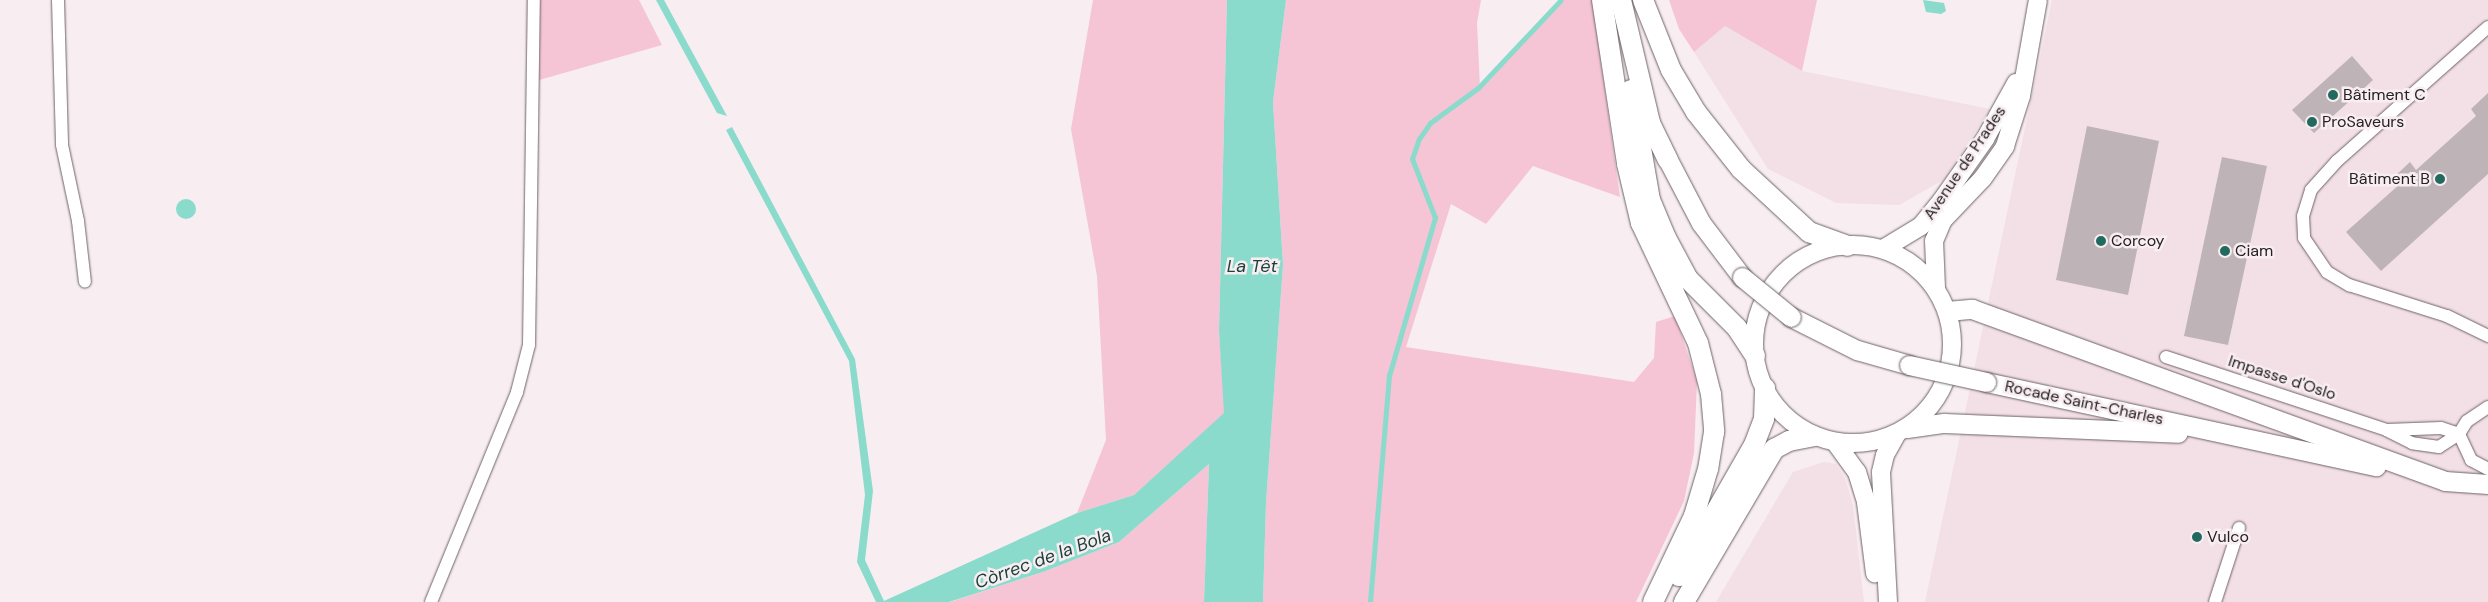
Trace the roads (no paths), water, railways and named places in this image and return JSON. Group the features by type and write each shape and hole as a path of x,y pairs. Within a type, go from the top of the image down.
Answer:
{"highway":[{"path":"1602,0 1627,164 1641,222 1698,343 1713,413 1714,432 1705,479 1694,516 1653,602"},
{"path":"1613,0 1650,200 1688,279 1737,328 1755,356"},
{"path":"1621,0 1650,123 1668,160"},
{"path":"1632,0 1668,160"},
{"path":"1643,0 1671,70 1696,112 1741,169 1809,232 1848,246"},
{"path":"1684,602 1710,536 1754,445 1764,419 1765,388"},
{"path":"1665,602 1710,536 1774,450 1789,441 1814,436"}],"main road":[{"name":"Avenue de Prades","path":"1936,288 1934,241 1943,220 1983,178 2005,146 2021,96 2026,57 2038,0"},
{"name":"Avenue de Prades","path":"1882,249 1921,226 1942,200 2011,95 2026,57"},
{"name":"Rocade Saint-Charles","path":"1668,160 1701,223 1742,278 1791,317 1857,350 1909,365 2445,481 2488,496"},
{"path":"1888,602 1881,472 1884,455 1902,430 1924,414 1944,383 1951,347 1947,311 1936,288 1922,271 1882,249 1848,246 1802,260 1778,281 1756,323 1755,356 1765,388 1782,413 1814,436 1835,442 1866,443 1902,430 1944,423 2063,426 2257,441"},
{"path":"1947,311 1972,309 2445,481"},
{"path":"1835,442 1857,472 1866,502 1878,602"},
{"name":"Rocade Saint-Charles","path":"2445,481 2488,484"}],"street":[{"path":"58,0 62,144 78,222 85,282"},
{"path":"431,602 517,392 529,345 534,0"},
{"path":"2488,27 2337,161 2311,190 2303,216 2304,238 2326,272 2349,285 2447,316 2488,336"},
{"name":"Impasse d'Oslo","path":"2166,357 2387,430 2427,446 2439,446 2459,434 2467,421 2488,407"},
{"path":"2387,430 2442,428 2459,434 2472,460 2488,469"},
{"path":"2215,602 2240,528"}],"water":[{"path":"656,0 664,0 727,116 717,113"},
{"name":"La Têt","path":"1227,0 1286,0 1273,102 1283,265 1266,503 1263,602 1204,602 1209,464 1119,542 1043,572 949,602 876,602 857,562 865,495 849,361 726,130 732,127 855,359 873,491 865,560 884,601 1077,513 1134,495 1224,413 1219,331"},
{"path":"1923,0 1944,3 1946,11 1941,14 1926,12"},
{"path":"186,199 193,202 196,209 193,216 186,219 179,216 176,209 179,202"}],"waterway":[{"path":"1370,602 1389,376 1435,218 1412,159 1419,139 1430,123 1478,88 1560,1"}],"place":[{"name":"Bâtiment C","path":"2333,95"},
{"name":"ProSaveurs","path":"2312,122"},
{"name":"Bâtiment B","path":"2440,179"},
{"name":"Corcoy","path":"2101,241"},
{"name":"Ciam","path":"2225,251"},
{"name":"Vulco","path":"2197,537"}],"water label":[{"name":"Còrrec de la Bola","path":"1043,559"}]}
